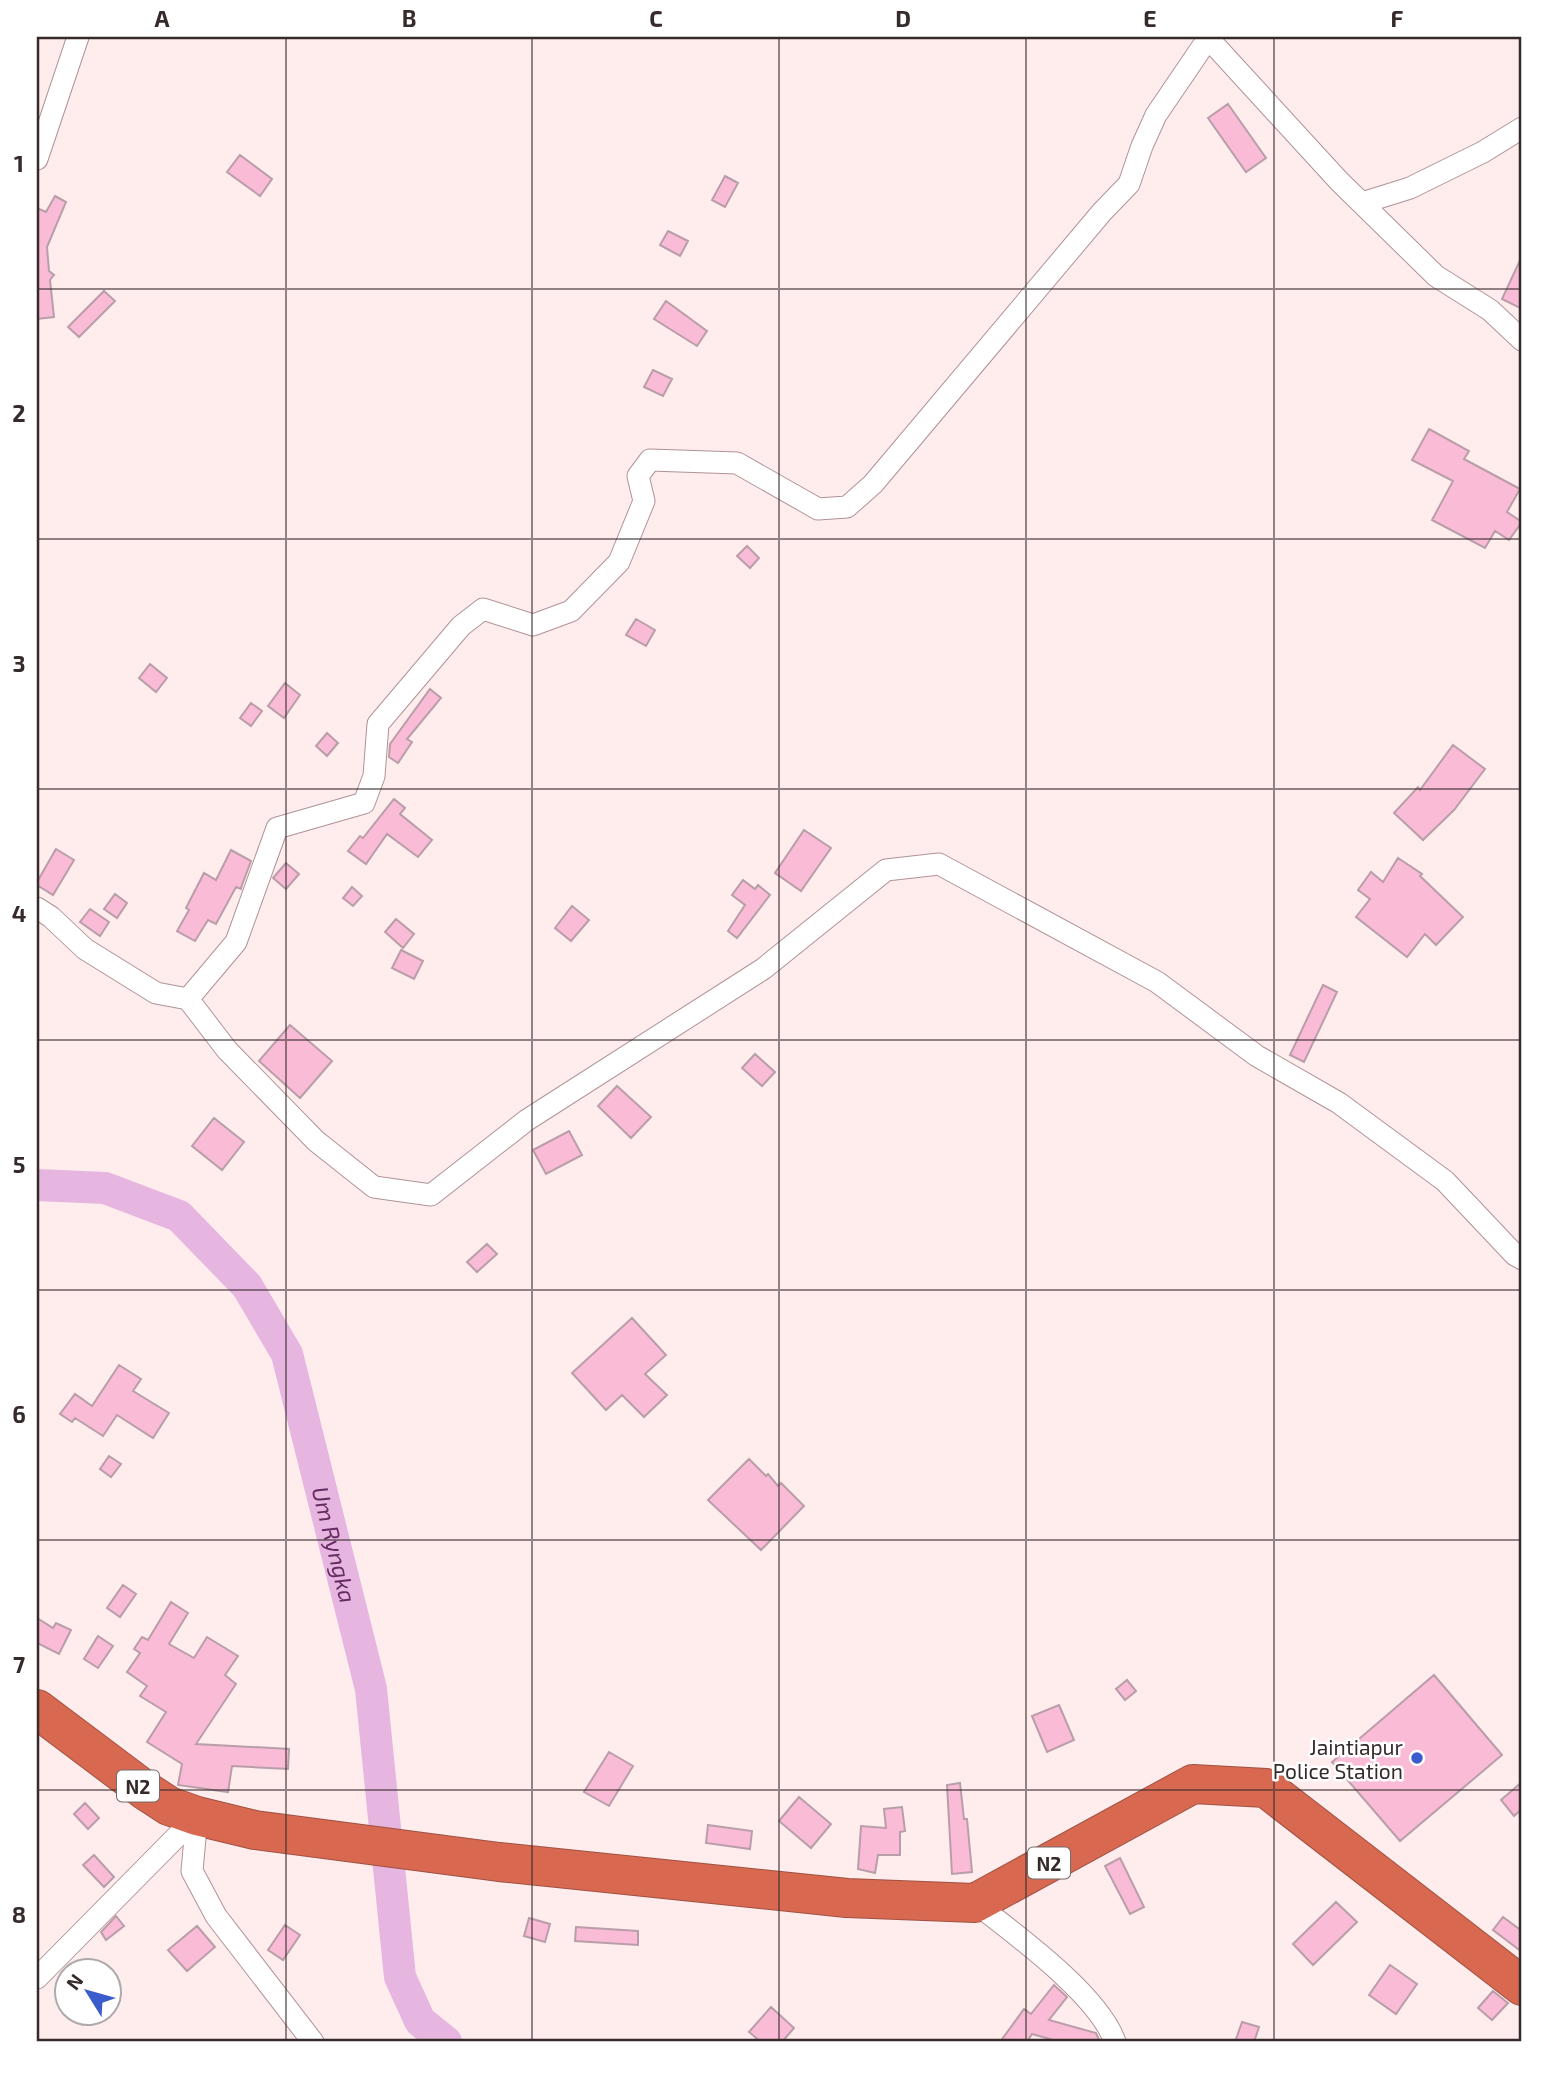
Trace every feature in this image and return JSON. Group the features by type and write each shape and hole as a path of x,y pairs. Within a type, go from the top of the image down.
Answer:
{"highway":[{"name":"N2","path":"37,1709 169,1806 197,1816 255,1830 499,1862 847,1898 975,1903 1193,1784 1266,1788 1522,1986"}],"street":[{"path":"37,159 78,37"},
{"path":"188,999 236,942 277,828 363,803 374,776 378,724 461,626 483,609 533,625 571,611 619,562 644,501 638,476 650,460 737,463 818,509 847,507 873,484 1102,212 1129,184 1156,115 1209,38 1362,203 1436,276 1490,310 1522,340"},
{"path":"1362,203 1410,188 1483,152 1522,128"},
{"path":"37,908 51,917 85,949 156,993 188,999 227,1050 316,1141 374,1187 431,1195 527,1121 763,969 886,870 939,864 1157,982 1257,1056 1339,1103 1444,1181 1515,1255 1522,1259"},
{"path":"37,1978 197,1816"},
{"path":"197,1816 192,1871 216,1916 313,2042"},
{"path":"975,1903 1071,1982 1111,2030 1115,2042"}],"building":[{"path":"1228,104 1266,158 1246,172 1208,118"},
{"path":"240,155 272,179 260,196 227,172"},
{"path":"725,176 738,183 725,207 712,200"},
{"path":"55,196 66,202 47,247 49,271 54,275 50,280 54,317 37,319 37,208 46,212"},
{"path":"668,231 688,241 680,256 660,245"},
{"path":"1522,256 1522,309 1502,299"},
{"path":"104,291 115,301 79,337 68,327"},
{"path":"666,301 707,331 697,346 654,319"},
{"path":"653,370 672,379 663,396 644,387"},
{"path":"1429,429 1469,451 1464,459 1520,489 1507,512 1522,522 1509,540 1495,531 1485,548 1432,520 1453,481 1412,460"},
{"path":"747,546 759,558 750,568 737,556"},
{"path":"636,619 655,630 646,646 626,635"},
{"path":"150,664 167,678 156,692 139,678"},
{"path":"285,683 300,695 284,718 268,706"},
{"path":"430,689 441,698 407,739 412,742 398,763 389,757 390,744"},
{"path":"251,703 262,711 251,726 240,718"},
{"path":"327,733 338,743 327,756 316,746"},
{"path":"1453,745 1485,769 1454,810 1423,840 1394,813 1418,787 1420,790"},
{"path":"394,799 405,808 400,814 432,840 418,857 387,834 366,864 348,851 360,836 363,838"},
{"path":"804,830 831,848 801,891 775,873"},
{"path":"56,849 74,860 53,895 37,885 37,882"},
{"path":"231,850 251,861 241,889 236,887 216,924 208,920 195,941 177,931 189,910 186,908 204,873 216,880"},
{"path":"1398,858 1422,874 1420,876 1463,917 1436,945 1425,934 1407,957 1356,917 1370,899 1358,890 1371,872 1383,882"},
{"path":"286,863 299,874 286,889 273,878"},
{"path":"743,880 755,889 758,885 770,895 737,938 728,931 745,905 732,895"},
{"path":"352,887 362,896 353,906 343,898"},
{"path":"115,894 127,903 117,918 104,909"},
{"path":"572,906 589,920 571,941 555,928"},
{"path":"90,909 109,922 100,936 80,922"},
{"path":"396,919 414,934 403,948 385,932"},
{"path":"401,950 423,961 414,979 392,968"},
{"path":"1323,985 1337,992 1304,1062 1290,1055"},
{"path":"290,1025 332,1061 300,1098 259,1061"},
{"path":"755,1054 775,1072 762,1086 742,1068"},
{"path":"617,1086 651,1117 631,1138 598,1106"},
{"path":"214,1118 244,1142 222,1170 192,1146"},
{"path":"569,1131 582,1155 546,1174 533,1150"},
{"path":"487,1244 497,1254 477,1272 467,1262"},
{"path":"632,1318 666,1355 645,1374 667,1395 644,1417 622,1395 606,1410 572,1373"},
{"path":"119,1365 141,1379 133,1391 169,1413 153,1438 117,1415 103,1436 75,1418 72,1422 60,1414 75,1394 92,1406"},
{"path":"109,1456 121,1464 111,1477 100,1469"},
{"path":"749,1459 778,1486 781,1483 804,1506 761,1550 708,1500"},
{"path":"123,1585 136,1594 120,1617 107,1608"},
{"path":"171,1602 188,1613 169,1644 194,1658 207,1637 238,1656 225,1675 236,1684 196,1744 289,1749 288,1769 232,1766 228,1792 178,1785 182,1764 147,1742 166,1712 140,1696 147,1686 127,1672 140,1653 134,1649 142,1637 148,1640"},
{"path":"37,1618 53,1628 56,1623 71,1630 59,1654 37,1643"},
{"path":"98,1636 113,1646 98,1668 84,1659"},
{"name":"Jaintiapur Police Station","path":"1434,1675 1502,1755 1400,1841 1332,1762"},
{"path":"1127,1680 1136,1691 1125,1700 1116,1689"},
{"path":"1059,1705 1074,1740 1047,1752 1032,1716"},
{"path":"609,1752 633,1766 609,1806 584,1792"},
{"path":"1522,1782 1522,1809 1514,1816 1501,1800"},
{"path":"960,1783 964,1819 967,1819 972,1872 952,1874 947,1785"},
{"path":"799,1797 831,1824 811,1848 779,1821"},
{"path":"85,1803 99,1818 88,1829 74,1814"},
{"path":"902,1807 905,1831 900,1832 900,1855 878,1855 875,1873 858,1869 861,1826 886,1828 884,1809"},
{"path":"708,1825 752,1831 750,1849 706,1843"},
{"path":"94,1855 114,1877 104,1887 83,1865"},
{"path":"1120,1858 1144,1907 1130,1914 1105,1866"},
{"path":"1336,1902 1357,1922 1313,1965 1293,1944"},
{"path":"116,1916 124,1926 106,1940 101,1932"},
{"path":"1503,1917 1522,1931 1522,1952 1493,1930"},
{"path":"529,1918 550,1924 545,1942 524,1936"},
{"path":"285,1925 300,1935 283,1960 268,1950"},
{"path":"197,1926 215,1947 187,1971 168,1950"},
{"path":"576,1927 638,1931 638,1945 575,1941"},
{"path":"1390,1965 1417,1984 1396,2014 1369,1995"},
{"path":"1054,1985 1067,1997 1049,2020 1096,2033 1100,2042 1060,2042 1032,2034 1027,2042 1000,2042 1024,2009 1031,2014"},
{"path":"1493,1991 1508,2003 1492,2020 1478,2008"},
{"path":"771,2007 794,2028 782,2042 761,2042 749,2032"},
{"path":"1242,2022 1259,2027 1254,2042 1235,2042"}],"waterway":[{"name":"Um Ryngka","path":"37,1185 105,1188 179,1216 247,1286 287,1354 371,1689 400,1977 420,2021 446,2042"}],"place":[{"name":"Jaintiapur Police Station","path":"1417,1758"}]}
